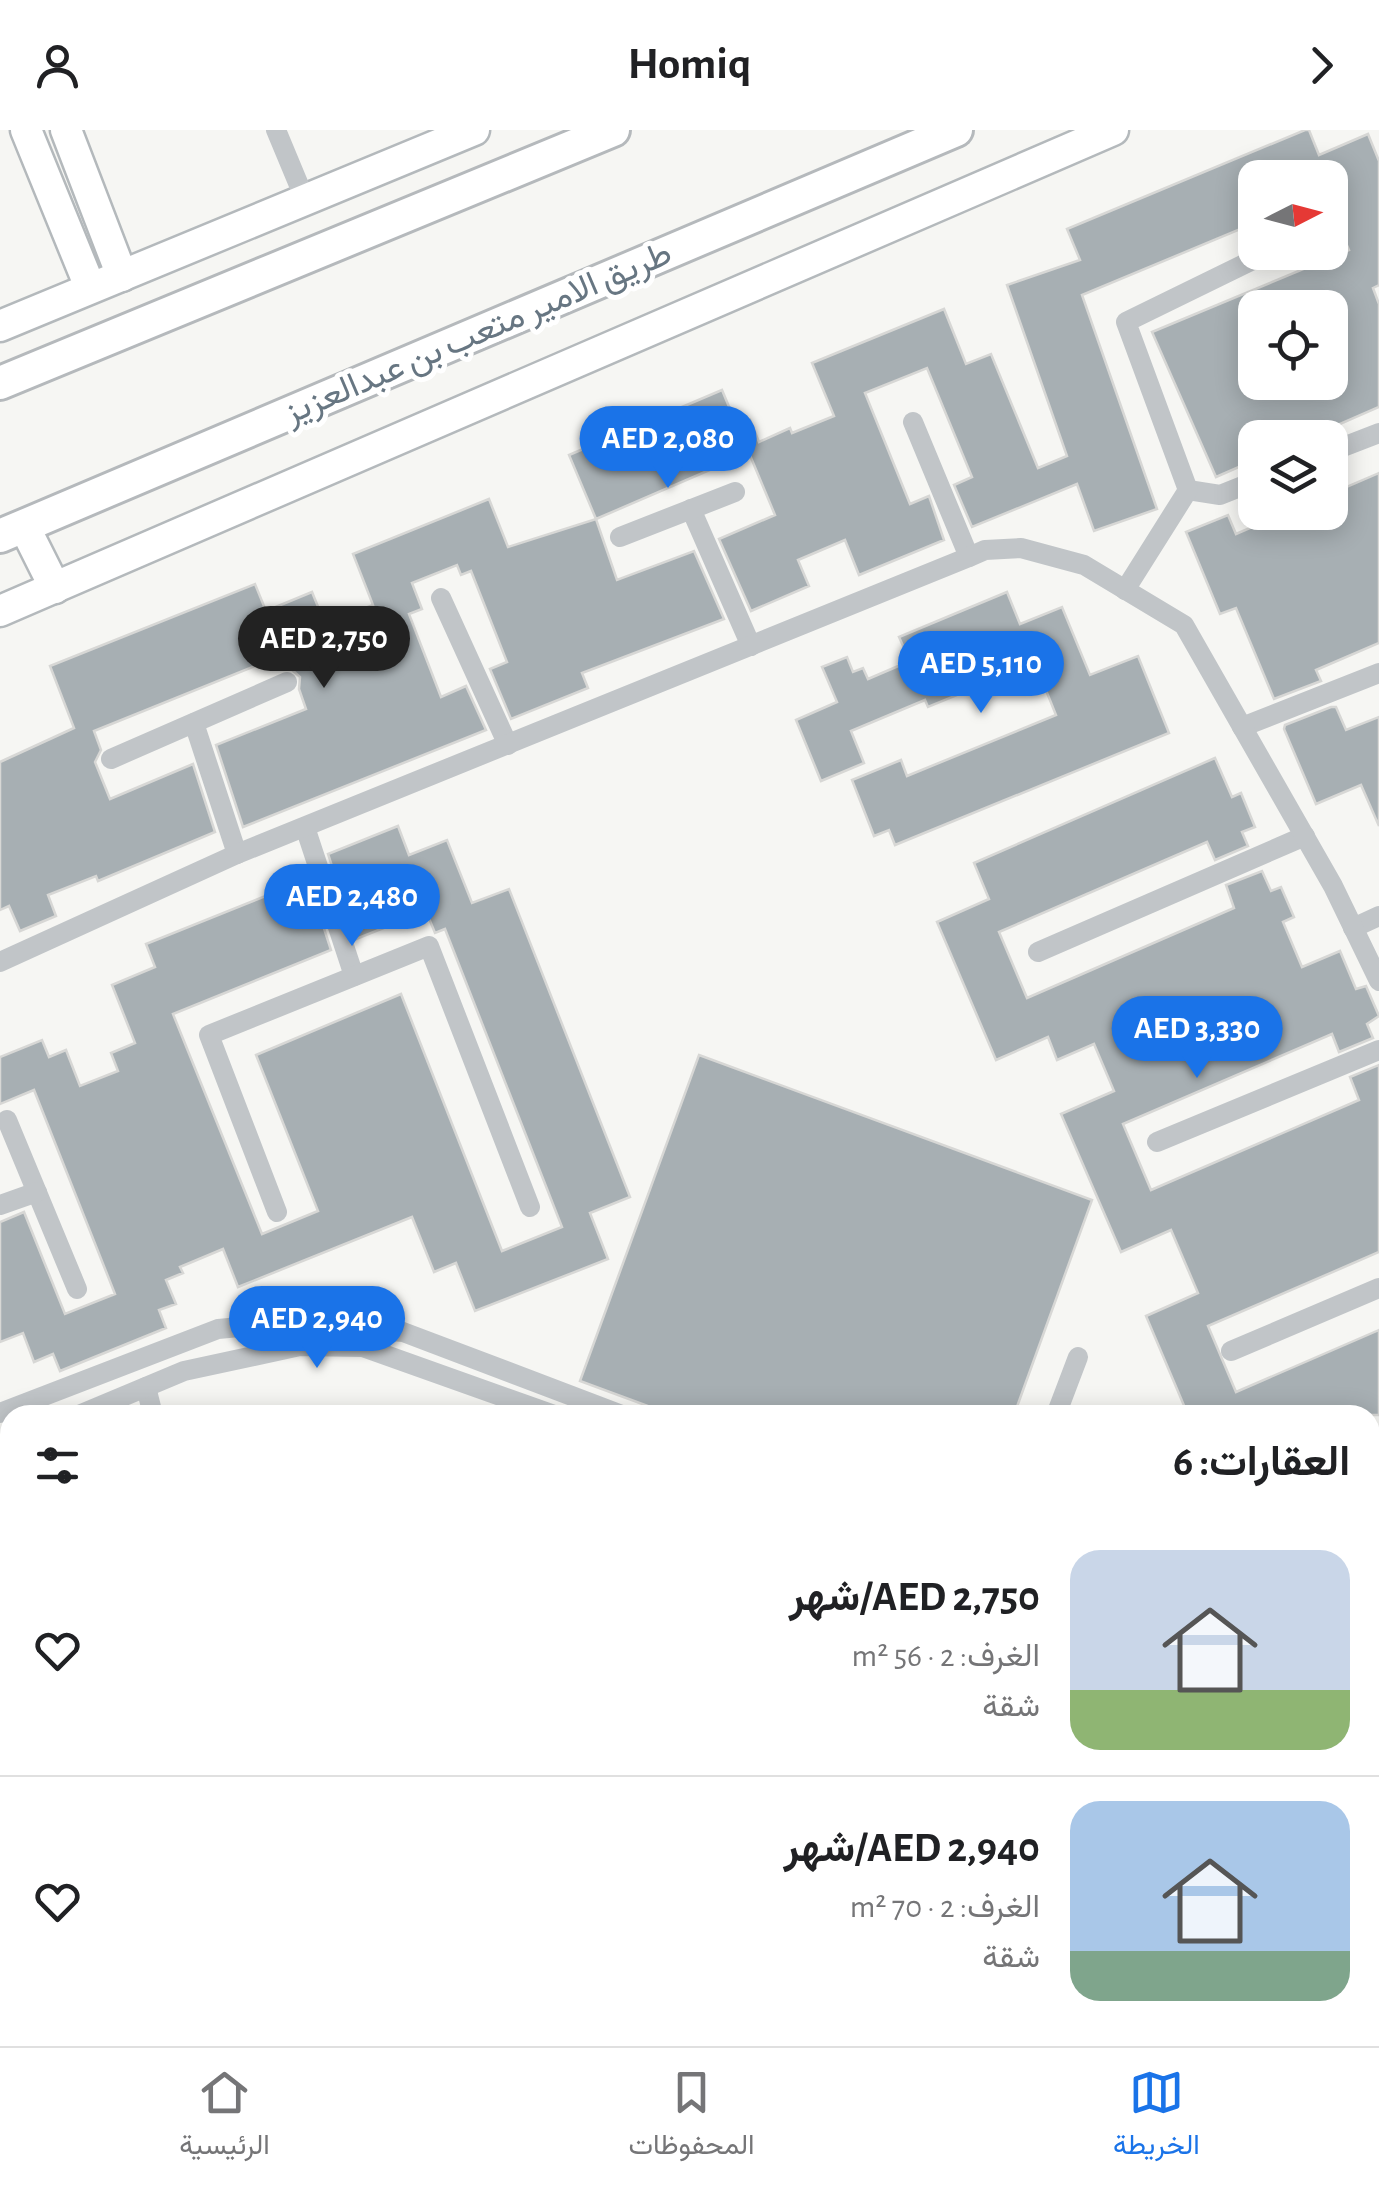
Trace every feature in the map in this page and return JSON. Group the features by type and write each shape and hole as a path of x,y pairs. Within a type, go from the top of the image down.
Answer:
{"main road":[{"path":"0,383 613,130"},
{"name":"طريق الامير متعب بن عبدالعزيز","path":"12,531 956,130"}],"street":[{"path":"26,130 90,287"},
{"path":"66,130 122,276"},
{"path":"276,130 306,202"},
{"path":"0,326 474,130"},
{"path":"0,611 1113,130"},
{"path":"1188,490 1126,322 1238,267"},
{"path":"913,422 969,557"},
{"path":"1348,445 1379,433"},
{"path":"1188,490 1220,495 1238,488"},
{"path":"1125,590 1188,490"},
{"path":"620,537 736,492"},
{"path":"691,509 751,646"},
{"path":"12,531 55,588"},
{"path":"0,962 238,854 985,550 1021,548 1084,565 1184,625 1305,836 1379,981"},
{"path":"441,598 508,744"},
{"path":"1242,727 1379,673"},
{"path":"111,759 287,682"},
{"path":"194,723 238,854"},
{"path":"305,827 354,976"},
{"path":"1038,952 1305,836"},
{"path":"1353,928 1379,916"},
{"path":"277,1212 209,1035 430,946 530,1207"},
{"path":"1157,1142 1379,1050"},
{"path":"7,1120 77,1290"},
{"path":"0,1205 37,1192"},
{"path":"1230,1351 1379,1288"},
{"path":"21,1405 218,1329 294,1322 403,1332 596,1405"},
{"path":"102,1405 184,1371 300,1346 363,1347 526,1405"},
{"path":"1060,1405 1078,1357"},
{"path":"146,1387 150,1405"}],"building":[{"path":"1305,130 1309,130 1319,155 1368,134 1379,161 1379,285 1373,288 1379,304 1379,407 1348,421 1238,420 1238,467 1216,477 1152,332 1238,296 1238,400 1348,400 1348,290 1253,290 1301,270 1348,270 1348,160 1238,160 1238,230 1082,295 1157,509 1094,531 1077,484 972,527 954,485 972,477 927,368 865,393 910,504 929,496 944,540 859,575 845,540 798,560 809,586 751,611 719,539 775,515 749,453 596,519 569,455 722,390 737,426 750,420 759,442 790,428 792,433 834,416 812,363 944,309 966,364 991,354 1038,468 1067,456 1007,285 1080,260 1067,229"},
{"path":"1379,473 1379,643 1316,670 1321,681 1274,699 1236,608 1220,614 1186,532 1228,515 1236,534 1245,530 1348,530 1348,486"},
{"path":"489,499 508,547 596,519 617,580 694,551 724,619 582,673 588,688 511,719 490,669 507,662 471,571 461,575 457,565 412,583 422,609 409,614 441,697 466,686 486,730 243,827 216,745 306,709 299,689 300,677 291,669 285,654 94,731 101,750 95,762 110,799 193,764 215,832 98,881 96,876 48,895 56,916 20,931 9,906 0,910 0,762 74,728 50,666 255,584 266,611 312,592 325,624 373,605 353,554"},
{"path":"1007,592 1020,624 1062,607 1090,675 1138,656 1169,733 895,845 889,830 874,836 852,780 901,760 907,776 1056,715 1035,663 928,707 925,700 851,731 864,763 821,781 796,720 837,702 822,667 847,657 853,672 863,668 868,679 910,661 899,637"},
{"path":"1336,707 1346,730 1379,717 1379,826 1361,785 1316,804 1284,729 1285,725"},
{"path":"1215,758 1232,797 1241,793 1255,827 1242,832 1248,846 1215,860 1207,842 999,932 1027,998 1234,908 1226,885 1262,871 1271,891 1281,887 1294,917 1283,922 1302,967 1340,951 1356,989 1366,986 1379,1016 1367,1024 1373,1038 1339,1052 1332,1034 1123,1124 1151,1190 1359,1100 1350,1077 1379,1065 1379,1252 1208,1326 1236,1392 1379,1330 1379,1405 1184,1405 1146,1316 1198,1293 1171,1230 1121,1252 1061,1114 1114,1091 1094,1044 1057,1060 1048,1037 996,1060 937,922 989,899 974,863"},
{"path":"398,826 409,855 447,840 472,903 509,889 630,1197 590,1213 608,1259 475,1311 456,1263 434,1272 412,1217 238,1287 223,1249 180,1267 183,1273 166,1280 176,1304 159,1310 166,1328 60,1371 53,1354 34,1362 23,1333 0,1342 0,1222 24,1212 65,1314 115,1294 34,1090 0,1104 0,1057 42,1040 49,1057 66,1050 80,1086 118,1071 111,1053 135,1043 112,985 155,967 146,944 308,879 331,950 173,1014 262,1234 318,1211 256,1055 401,994 502,1251 562,1227 445,929 435,933 426,911 356,939 328,854"},
{"path":"699,1055 1092,1200 1018,1405 645,1405 580,1381"}]}
